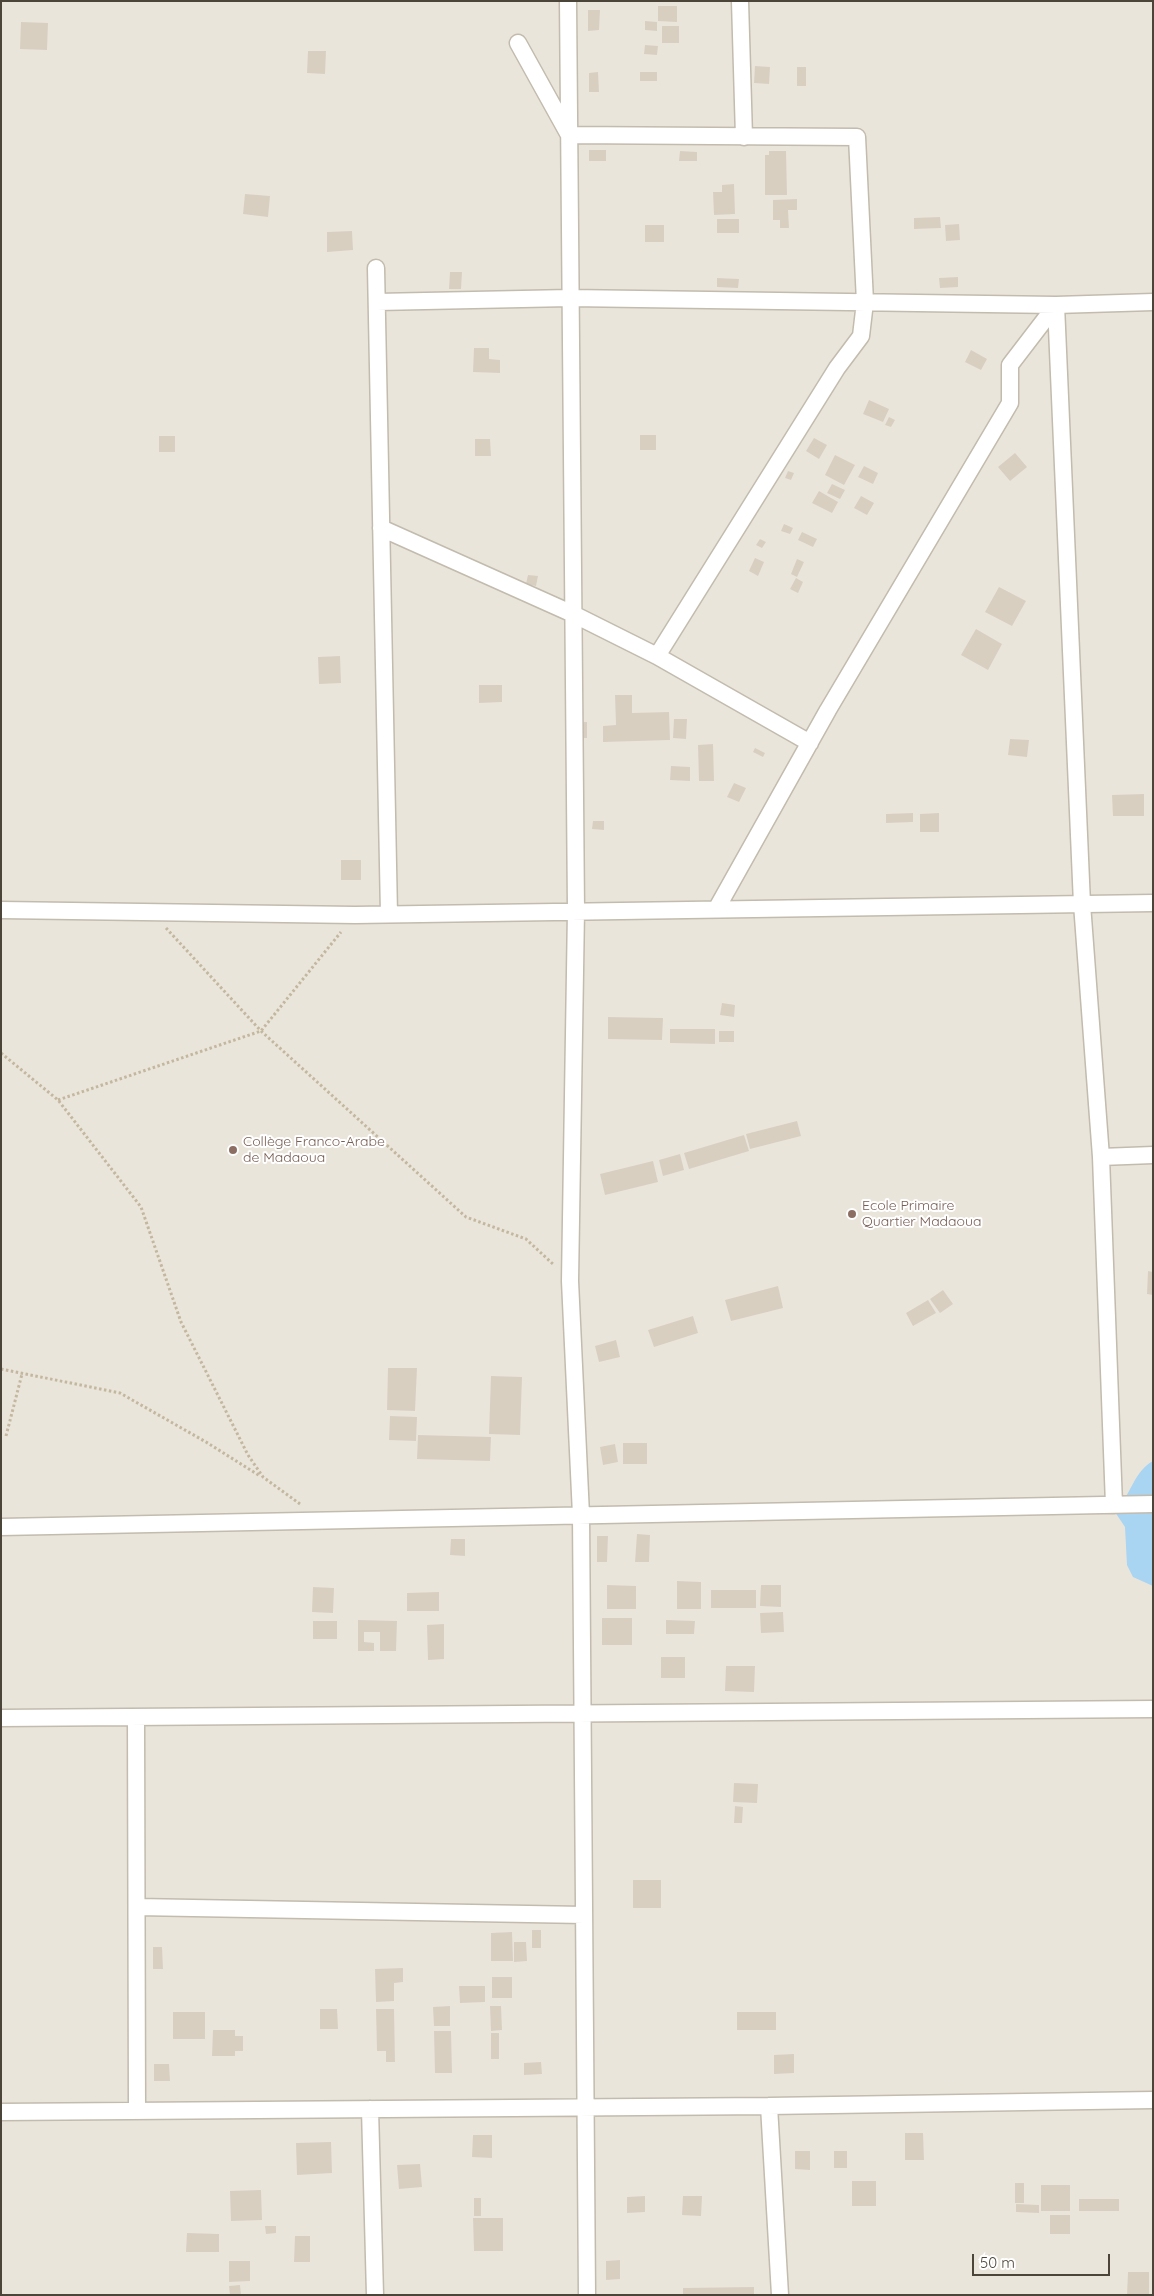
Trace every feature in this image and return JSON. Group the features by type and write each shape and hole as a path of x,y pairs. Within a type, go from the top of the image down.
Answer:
{"street":[{"path":"568,1 576,910 570,1281 581,1515 587,2295"},
{"path":"740,1 744,136"},
{"path":"518,43 569,135"},
{"path":"569,135 857,137 865,302 861,336 837,368 657,656"},
{"path":"376,268 388,914"},
{"path":"377,302 570,298 1056,305 1153,302"},
{"path":"716,908 810,743 1010,404 1010,365 1056,305"},
{"path":"1056,305 1082,904 1101,1157 1114,1505"},
{"path":"381,528 573,614 657,656 810,743"},
{"path":"1,910 355,915 576,910 1153,903"},
{"path":"1101,1157 1153,1155"},
{"path":"1,1526 1153,1504"},
{"path":"1,1718 1153,1709"},
{"path":"136,1717 137,2111"},
{"path":"137,1908 584,1915"},
{"path":"1,2112 586,2108 1153,2100"},
{"path":"769,2106 780,2295"},
{"path":"370,2109 375,2295"}],"path":[{"path":"151,912 261,1031 466,1217 526,1239 570,1281"},
{"path":"58,1100 261,1031 355,915"},
{"path":"1,1053 58,1100 141,1207 181,1322 248,1455 263,1477"},
{"path":"1,1368 22,1374 120,1393 263,1477 321,1519"},
{"path":"6,1436 22,1374"}],"shaded area":[{"path":"1,1 1153,1 1153,2295 1,2295"}],"water":[{"path":"1153,1461 1153,1586 1133,1577 1127,1565 1125,1527 1115,1512 1141,1471"}],"building":[{"path":"658,6 677,6 677,22 658,21"},
{"path":"588,10 600,10 599,30 588,31"},
{"path":"645,21 657,22 657,31 645,30"},
{"path":"21,22 48,23 47,50 20,49"},
{"path":"662,26 679,26 679,43 662,43"},
{"path":"645,45 658,46 657,55 644,54"},
{"path":"308,51 326,51 325,74 307,73"},
{"path":"755,66 770,67 769,84 754,83"},
{"path":"797,67 806,67 806,86 797,86"},
{"path":"598,72 599,92 589,92 589,73"},
{"path":"640,72 657,72 657,81 640,81"},
{"path":"589,150 606,150 606,161 589,161"},
{"path":"680,151 697,152 697,161 679,161"},
{"path":"769,151 786,151 787,195 765,195 765,155 769,155"},
{"path":"734,184 735,214 714,215 713,192 722,192 722,185"},
{"path":"245,194 270,196 268,217 243,214"},
{"path":"797,199 797,210 788,210 789,228 780,228 780,220 773,220 773,200"},
{"path":"940,217 941,228 914,229 914,218"},
{"path":"717,219 739,219 739,233 717,233"},
{"path":"959,224 960,240 946,241 945,225"},
{"path":"645,225 664,225 664,242 645,242"},
{"path":"352,231 353,250 327,252 327,232"},
{"path":"450,272 462,272 461,289 449,289"},
{"path":"958,277 958,287 940,288 939,278"},
{"path":"717,278 739,279 738,288 717,287"},
{"path":"474,348 489,348 489,359 500,360 500,373 473,372"},
{"path":"971,350 987,359 981,370 965,362"},
{"path":"869,400 889,409 883,422 863,414"},
{"path":"889,417 895,420 891,427 885,425"},
{"path":"640,435 656,435 656,450 640,450"},
{"path":"159,436 175,436 175,452 159,452"},
{"path":"814,438 827,445 819,459 806,451"},
{"path":"475,439 490,439 491,456 475,456"},
{"path":"1015,453 1027,467 1010,481 998,467"},
{"path":"835,455 855,465 844,485 825,475"},
{"path":"864,466 878,473 873,484 858,477"},
{"path":"788,471 794,473 791,480 785,478"},
{"path":"832,484 845,490 840,499 827,493"},
{"path":"819,491 838,502 832,513 812,503"},
{"path":"861,496 874,503 867,515 854,508"},
{"path":"784,524 793,528 790,534 781,531"},
{"path":"802,532 817,539 813,547 798,540"},
{"path":"760,539 766,542 762,548 756,545"},
{"path":"755,558 764,562 758,576 749,571"},
{"path":"797,559 804,562 797,577 791,574"},
{"path":"528,575 538,576 536,586 526,584"},
{"path":"796,578 803,582 798,593 790,589"},
{"path":"999,587 1026,601 1012,626 985,612"},
{"path":"976,629 1002,644 988,670 961,655"},
{"path":"340,656 341,683 319,684 318,657"},
{"path":"479,685 502,685 502,702 479,703"},
{"path":"615,695 632,695 632,713 669,712 670,740 603,742 603,726 616,725"},
{"path":"674,719 687,719 686,739 673,738"},
{"path":"576,722 587,722 587,738 576,738"},
{"path":"1010,739 1029,740 1027,757 1008,755"},
{"path":"713,744 714,781 699,781 698,745"},
{"path":"755,748 765,753 763,757 753,752"},
{"path":"671,766 690,767 690,781 670,780"},
{"path":"734,783 746,788 739,802 727,797"},
{"path":"1144,794 1144,816 1113,816 1112,795"},
{"path":"913,813 913,822 886,823 886,814"},
{"path":"939,813 939,832 920,832 920,814"},
{"path":"593,821 604,821 604,830 592,829"},
{"path":"341,860 361,860 361,880 341,880"},
{"path":"722,1003 735,1005 734,1017 720,1015"},
{"path":"608,1017 663,1018 662,1040 608,1039"},
{"path":"670,1029 715,1029 715,1044 670,1043"},
{"path":"719,1031 734,1031 734,1042 719,1042"},
{"path":"797,1121 801,1136 750,1149 746,1134"},
{"path":"744,1135 749,1151 689,1169 684,1153"},
{"path":"680,1154 684,1170 663,1176 659,1160"},
{"path":"653,1161 658,1182 605,1195 600,1174"},
{"path":"1148,1271 1153,1272 1153,1295 1147,1294"},
{"path":"778,1286 783,1308 731,1321 725,1300"},
{"path":"943,1290 953,1304 940,1313 930,1299"},
{"path":"928,1300 936,1313 913,1326 906,1313"},
{"path":"693,1316 698,1333 654,1347 648,1330"},
{"path":"616,1340 620,1357 599,1362 595,1346"},
{"path":"388,1368 417,1368 415,1411 387,1410"},
{"path":"491,1376 522,1377 520,1435 489,1434"},
{"path":"390,1416 417,1417 416,1441 389,1440"},
{"path":"418,1435 491,1437 490,1461 417,1459"},
{"path":"623,1443 647,1443 647,1464 623,1464"},
{"path":"615,1444 618,1462 603,1465 600,1447"},
{"path":"637,1534 650,1535 649,1562 635,1562"},
{"path":"597,1536 608,1536 607,1562 597,1562"},
{"path":"451,1539 465,1539 465,1556 450,1555"},
{"path":"677,1581 701,1582 701,1609 677,1609"},
{"path":"607,1585 636,1586 636,1609 607,1609"},
{"path":"761,1585 781,1585 781,1607 760,1606"},
{"path":"313,1587 334,1588 333,1613 312,1612"},
{"path":"711,1590 756,1590 756,1608 711,1608"},
{"path":"439,1592 439,1611 407,1611 407,1593"},
{"path":"783,1612 784,1632 761,1633 760,1613"},
{"path":"602,1618 632,1618 632,1645 602,1645"},
{"path":"358,1620 397,1621 396,1651 380,1651 380,1632 364,1632 364,1642 374,1643 374,1651 358,1651"},
{"path":"666,1620 695,1621 694,1634 666,1634"},
{"path":"313,1621 337,1621 337,1639 313,1639"},
{"path":"444,1624 444,1659 428,1660 427,1625"},
{"path":"661,1657 685,1657 685,1678 661,1678"},
{"path":"726,1666 755,1666 754,1692 725,1691"},
{"path":"734,1783 758,1784 757,1803 733,1802"},
{"path":"735,1806 743,1807 742,1823 734,1823"},
{"path":"633,1880 661,1880 661,1908 633,1908"},
{"path":"532,1930 541,1930 541,1948 532,1948"},
{"path":"512,1932 513,1961 491,1961 491,1933"},
{"path":"514,1942 526,1942 527,1961 514,1962"},
{"path":"153,1947 162,1947 163,1969 153,1969"},
{"path":"403,1968 403,1982 394,1983 394,2001 376,2002 375,1969"},
{"path":"492,1977 512,1977 512,1998 492,1998"},
{"path":"459,1986 485,1986 485,2002 460,2003"},
{"path":"450,2006 450,2026 434,2026 433,2007"},
{"path":"490,2006 501,2006 502,2030 491,2031"},
{"path":"320,2009 337,2009 338,2029 320,2029"},
{"path":"376,2009 394,2009 395,2062 386,2062 386,2051 377,2051"},
{"path":"173,2012 205,2012 205,2039 173,2039"},
{"path":"737,2012 776,2012 776,2030 737,2030"},
{"path":"213,2030 235,2030 235,2036 243,2036 243,2051 235,2051 235,2056 212,2056"},
{"path":"434,2031 451,2031 452,2073 435,2073"},
{"path":"491,2033 499,2033 499,2059 491,2059"},
{"path":"794,2054 794,2073 774,2074 774,2055"},
{"path":"541,2062 542,2074 524,2075 524,2063"},
{"path":"154,2064 169,2064 170,2081 154,2081"},
{"path":"905,2133 923,2133 924,2160 905,2160"},
{"path":"473,2135 492,2135 492,2158 472,2157"},
{"path":"331,2142 332,2173 297,2175 296,2143"},
{"path":"795,2151 810,2151 810,2170 795,2169"},
{"path":"834,2151 847,2151 847,2168 834,2168"},
{"path":"420,2164 422,2187 399,2189 397,2165"},
{"path":"852,2181 876,2181 876,2206 852,2206"},
{"path":"1015,2183 1024,2183 1024,2203 1015,2203"},
{"path":"1041,2185 1070,2185 1070,2211 1041,2211"},
{"path":"261,2190 262,2220 231,2221 230,2191"},
{"path":"645,2196 645,2212 627,2213 627,2197"},
{"path":"683,2196 702,2196 701,2216 682,2215"},
{"path":"474,2198 481,2198 481,2216 474,2216"},
{"path":"1079,2199 1119,2199 1119,2211 1079,2211"},
{"path":"1016,2204 1039,2205 1039,2213 1016,2212"},
{"path":"1050,2215 1070,2215 1070,2234 1050,2234"},
{"path":"473,2218 503,2218 503,2251 474,2251"},
{"path":"265,2226 276,2226 276,2233 266,2234"},
{"path":"187,2233 219,2234 219,2252 186,2252"},
{"path":"295,2236 310,2236 310,2262 294,2262"},
{"path":"620,2260 620,2279 606,2280 606,2261"},
{"path":"229,2261 250,2261 250,2281 229,2282"},
{"path":"1128,2272 1149,2272 1149,2295 1127,2295"},
{"path":"240,2285 241,2295 230,2295 229,2286"},
{"path":"754,2287 754,2295 683,2295 683,2288"}],"place":[{"name":"Collège Franco-Arabe de Madaoua","path":"233,1150"},
{"name":"Ecole Primaire Quartier Madaoua","path":"852,1214"}]}
